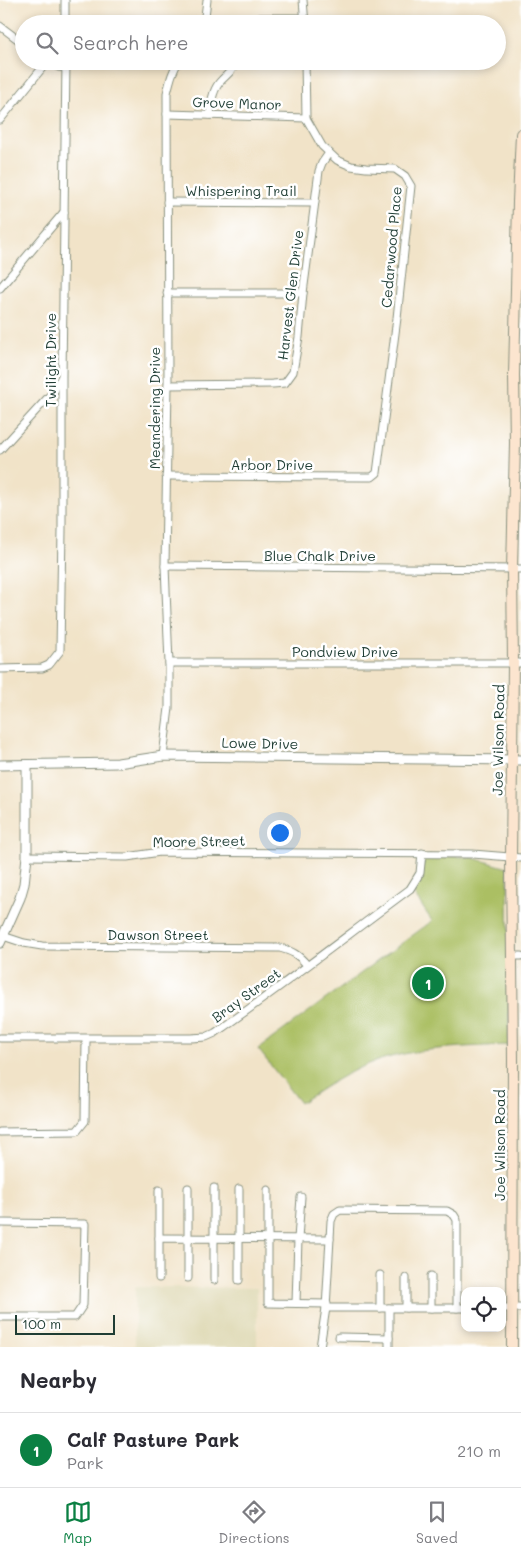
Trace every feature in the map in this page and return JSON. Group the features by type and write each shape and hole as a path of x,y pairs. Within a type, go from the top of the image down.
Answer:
{"main road":[{"name":"Joe Wilson Road","path":"512,1347 517,956 518,202 521,134"}],"street":[{"path":"65,0 65,15"},
{"path":"205,15 207,0"},
{"path":"304,1 305,15"},
{"path":"0,26 15,37"},
{"path":"0,120 40,70"},
{"name":"Twilight Drive","path":"0,669 42,668 49,665 56,658 60,652 61,645 66,70"},
{"name":"Meandering Drive","path":"163,756 169,708 166,566 168,384 167,93 174,70"},
{"path":"210,115 213,94 219,83 232,70"},
{"name":"Cedarwood Place","path":"305,70 306,118 328,153 337,160 351,166 396,169 405,176 411,186 397,318 377,472"},
{"name":"Grove Manor","path":"167,114 306,118"},
{"name":"Harvest Glen Drive","path":"168,384 285,383 293,372 319,171 328,153"},
{"name":"Whispering Trail","path":"167,202 314,204"},
{"path":"0,288 64,212"},
{"path":"167,293 303,292"},
{"path":"0,450 52,392 62,377"},
{"name":"Arbor Drive","path":"166,476 372,477 377,472"},
{"name":"Blue Chalk Drive","path":"166,566 517,569"},
{"name":"Pondview Drive","path":"169,664 517,663"},
{"name":"Lowe Drive","path":"0,765 118,763 163,756 516,760"},
{"path":"2,939 24,884 27,856 27,765"},
{"name":"Moore Street","path":"27,856 127,857 160,852 473,854 516,858"},
{"name":"Bray Street","path":"0,1038 206,1037 215,1033 258,1003 410,889 420,873 422,854"},
{"name":"Dawson Street","path":"2,939 42,946 280,948 290,950 301,957 307,965"},
{"path":"0,1132 77,1131 85,1121 86,1038"},
{"path":"188,1188 188,1278"},
{"path":"214,1188 214,1280"},
{"path":"239,1189 239,1280"},
{"path":"159,1190 159,1278"},
{"path":"268,1190 268,1303 380,1308 461,1308"},
{"path":"296,1303 301,1197"},
{"path":"320,1347 326,1306 331,1221 334,1214 340,1210 447,1211 454,1215 458,1220 457,1308"},
{"path":"0,1223 85,1224 84,1305 75,1317 0,1317"},
{"path":"159,1238 330,1239"},
{"path":"380,1275 380,1308"},
{"path":"431,1276 431,1308"},
{"path":"406,1278 406,1308"},
{"path":"389,1308 389,1347"},
{"path":"339,1337 389,1338"},
{"path":"355,1337 355,1347"}],"shaded area":[{"path":"135,1287 257,1288 257,1347 135,1347"}],"green space":[{"path":"429,856 470,857 508,868 509,1045 428,1050 380,1060 349,1073 300,1103 258,1049 432,921 412,891 425,860"}],"place":[{"name":"Calf Pasture Park","path":"428,983"}]}
